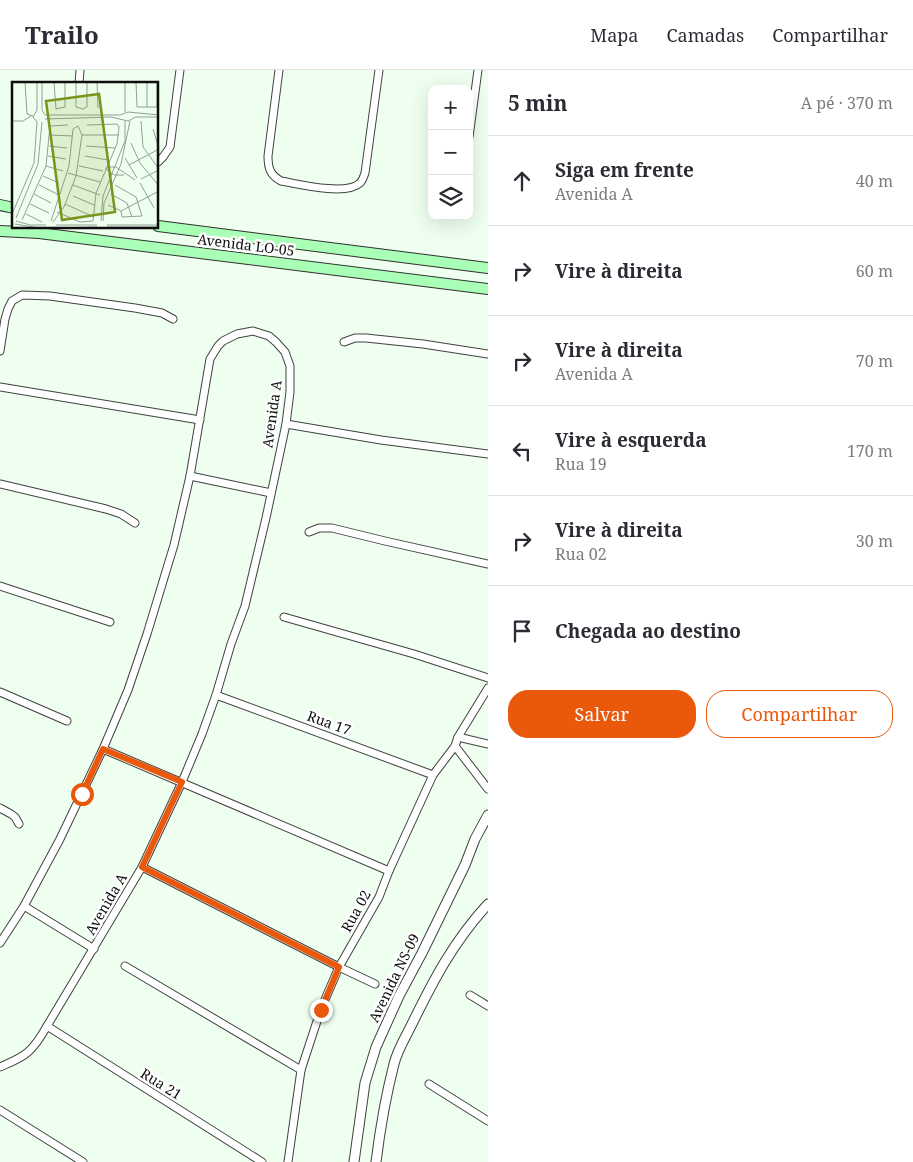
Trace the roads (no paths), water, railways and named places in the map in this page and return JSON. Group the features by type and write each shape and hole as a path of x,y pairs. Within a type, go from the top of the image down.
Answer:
{"main road":[{"name":"Avenida LO-05","path":"159,226 488,268"},
{"name":"Avenida LO-05","path":"0,231 39,233 488,289"}],"street":[{"path":"159,161 170,146 180,70"},
{"path":"279,70 268,156 268,167 271,173 281,181 340,190 360,183 365,173 379,70"},
{"path":"470,130 478,70"},
{"path":"0,351 6,312 11,302 20,296 50,296 135,308 162,313 173,319"},
{"name":"Avenida A","path":"0,943 3,933 24,906 60,839 103,749 128,690 174,545 190,476 208,364 212,354 218,346 237,334 253,331 268,336 285,352 289,361 290,392 286,424 272,493 245,606 202,734 182,782 142,867 48,1026 28,1053 0,1068"},
{"path":"344,342 355,338 366,338 488,354"},
{"path":"0,387 200,420"},
{"path":"286,424 381,440 488,454"},
{"path":"190,476 272,493"},
{"path":"0,484 106,509 121,514 135,523"},
{"path":"309,532 319,528 332,528 385,542 488,564"},
{"path":"0,586 110,622"},
{"path":"284,617 414,654 488,678"},
{"name":"Rua 02","path":"288,1162 301,1070 321,1010 339,967 379,897 433,775 455,746 488,688"},
{"path":"0,692 67,721"},
{"name":"Rua 17","path":"216,695 433,775"},
{"path":"458,738 488,744"},
{"path":"455,746 488,788"},
{"path":"103,749 389,871"},
{"path":"0,808 15,817 19,824"},
{"name":"Avenida NS-09","path":"354,1162 365,1083 376,1047 399,996 465,865 478,832 488,815"},
{"path":"142,867 375,984"},
{"path":"376,1162 394,1063 448,954 462,934 488,904"},
{"path":"24,906 94,949"},
{"path":"125,966 301,1070"},
{"path":"470,995 488,1006"},
{"name":"Rua 21","path":"48,1026 262,1162"},
{"path":"429,1084 488,1121"},
{"path":"0,1110 83,1162"}]}
